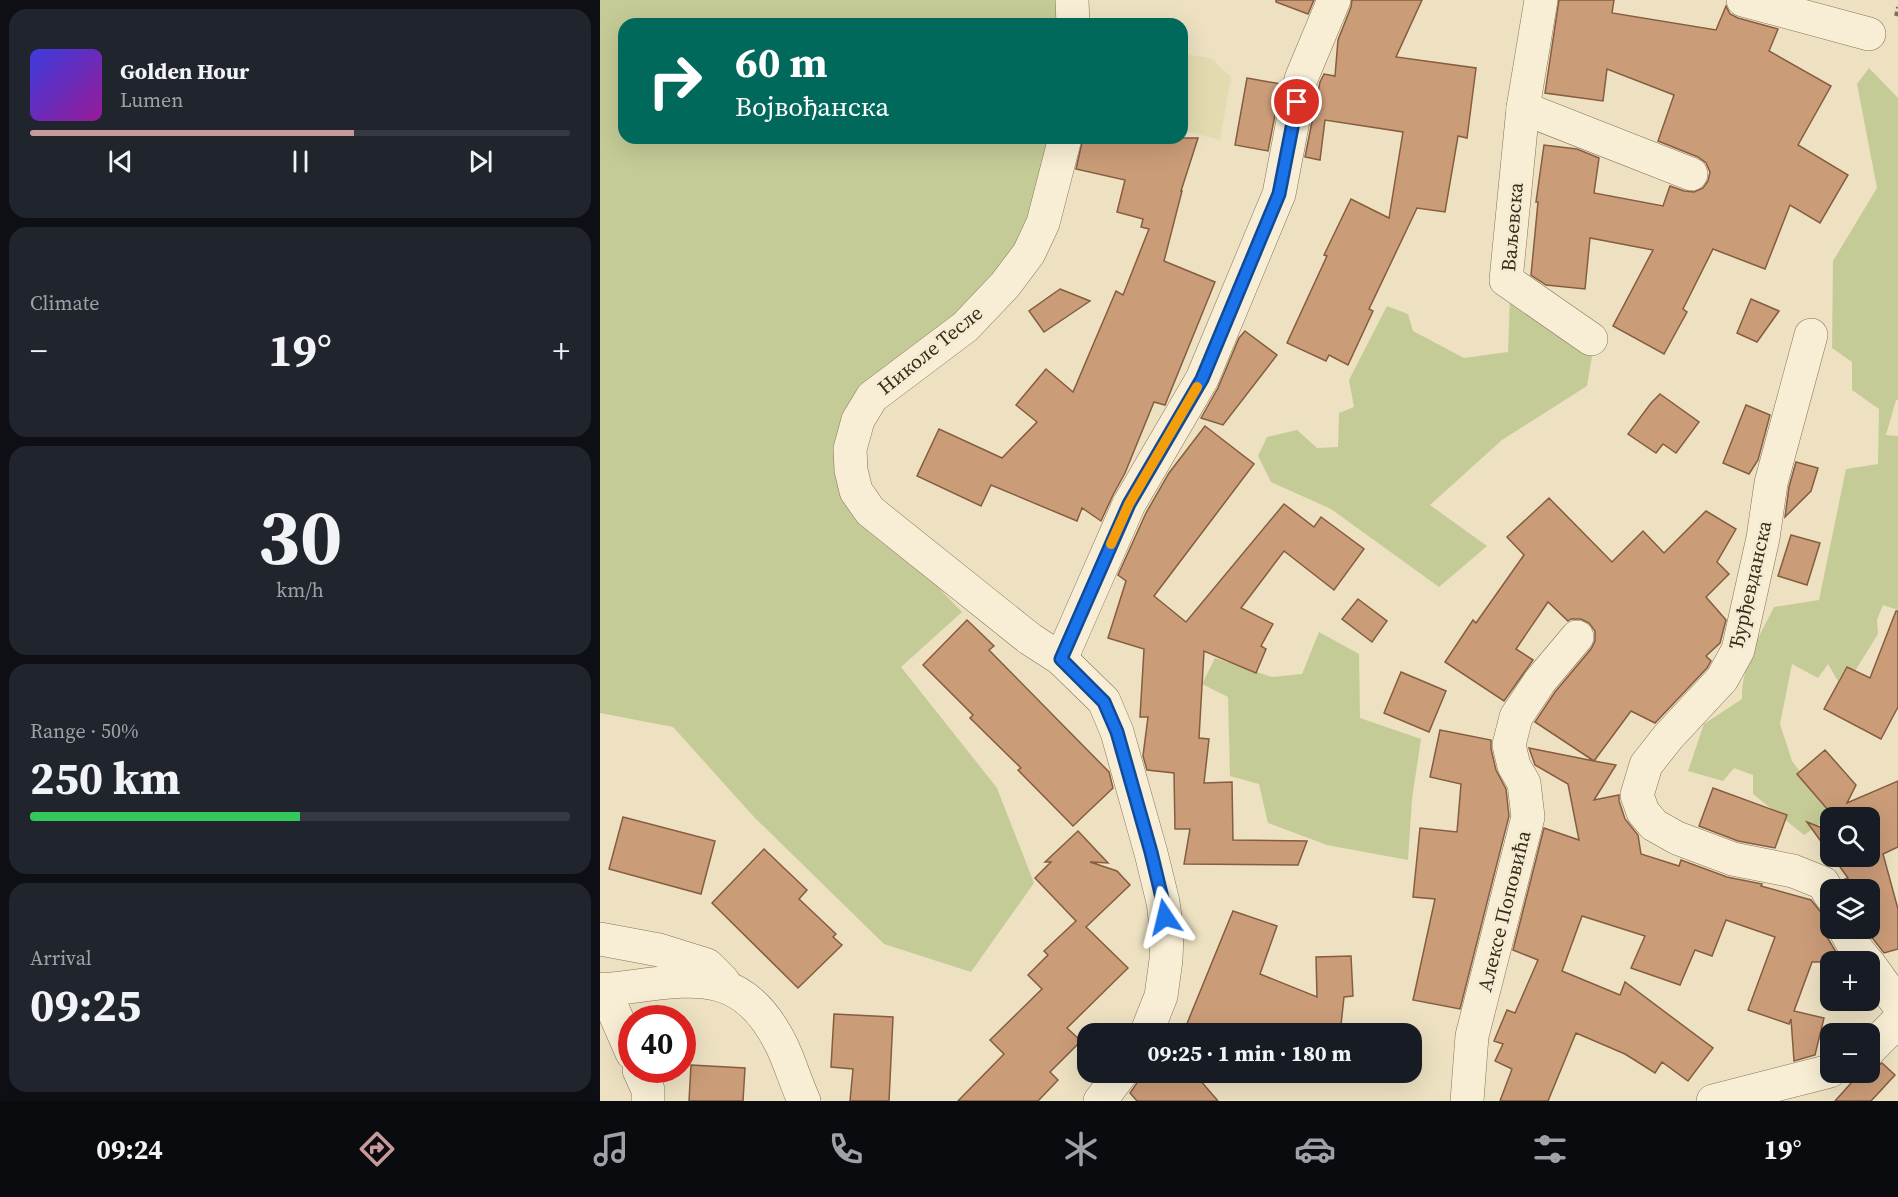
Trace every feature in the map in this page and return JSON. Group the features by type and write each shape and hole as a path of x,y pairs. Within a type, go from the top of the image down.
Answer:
{"street":[{"path":"1072,0 1073,18"},
{"path":"1061,659 1129,504 1202,379 1266,227 1279,194 1301,79 1334,0"},
{"name":"Ваљевска","path":"1541,0 1523,108 1506,280 1591,339"},
{"path":"1743,0 1869,34"},
{"path":"1523,108 1691,174"},
{"name":"Николе Тесле","path":"1063,144 1043,223 1029,253 1005,285 965,327 873,397 858,420 850,448 851,470 856,491 870,511 1030,639 1061,659 1104,702 1117,732 1163,902 1167,933 1166,960 1161,996 1150,1023"},
{"name":"Ђурђевданска","path":"1811,334 1771,483 1763,538 1738,650 1722,679 1668,737 1646,765 1637,795 1643,812 1654,825 1677,838 1733,858 1793,870 1820,881"},
{"name":"Алексе Поповића","path":"1467,1101 1472,1036 1528,817 1524,783 1514,766 1509,745 1515,717 1540,681 1577,637"},
{"path":"600,939 659,950 707,965 729,987"},
{"path":"1880,979 1898,1004"},
{"path":"618,1023 602,989 679,981 714,982 729,987 743,995 768,1021 782,1046 804,1101"},
{"path":"1880,1039 1898,1021"},
{"path":"1713,1101 1820,1074"},
{"path":"645,1083 648,1090 648,1101"},
{"path":"1100,1101 1114,1083"}],"shaded area":[{"path":"1188,55 1211,58 1231,77 1220,140 1188,132"}],"green space":[{"path":"600,0 1063,0 1063,18 618,18 618,144 1060,144 1047,243 852,414 863,509 962,612 901,667 997,788 1034,883 971,972 884,944 754,817 673,727 600,713"},
{"path":"1869,68 1898,98 1898,400 1896,400 1886,435 1898,436 1898,610 1883,605 1877,620 1878,634 1855,671 1846,667 1838,681 1828,664 1818,678 1792,664 1780,724 1792,761 1827,807 1820,807 1820,824 1804,835 1753,794 1753,775 1734,768 1723,781 1688,771 1704,724 1742,699 1748,663 1774,607 1819,600 1846,469 1878,464 1879,409 1852,390 1852,362 1832,348 1833,261 1877,188 1857,84"},
{"path":"1510,295 1593,350 1587,386 1502,440 1430,505 1487,546 1439,587 1331,509 1271,482 1258,456 1267,437 1297,430 1317,448 1338,447 1339,413 1354,407 1349,380 1387,306 1408,314 1413,331 1464,358 1508,352"},
{"path":"1319,632 1359,654 1360,718 1421,739 1412,799 1408,860 1327,845 1268,823 1259,784 1230,776 1228,697 1202,684 1215,658 1272,677 1302,674"}],"building":[{"path":"1276,0 1314,0 1308,14 1276,2"},
{"path":"1352,0 1422,0 1396,57 1476,68 1467,138 1458,136 1445,212 1417,208 1369,309 1373,311 1348,365 1329,355 1326,361 1287,343 1327,256 1324,255 1351,199 1389,218 1403,132 1325,120 1320,160 1305,157 1320,82 1324,74 1335,76 1338,40"},
{"path":"1559,0 1614,0 1612,13 1716,30 1726,6 1730,14 1738,18 1778,29 1769,51 1831,86 1798,145 1848,175 1820,223 1790,205 1765,269 1713,249 1683,309 1687,312 1664,354 1613,326 1653,250 1590,238 1585,289 1546,285 1531,275 1538,202 1536,202 1544,145 1577,149 1599,158 1594,193 1663,206 1670,186 1694,192 1703,188 1710,172 1706,163 1698,157 1658,141 1674,95 1607,69 1603,101 1545,93"},
{"path":"1247,78 1281,84 1268,151 1235,145"},
{"path":"1188,138 1198,138 1181,191 1164,261 1215,282 1165,405 1154,402 1125,473 1101,521 1082,508 1077,521 991,485 981,506 917,476 939,429 1002,458 1037,422 1016,405 1046,369 1073,392 1116,291 1123,295 1149,229 1141,227 1143,219 1117,212 1125,180 1076,169 1082,144 1188,144"},
{"path":"1060,289 1090,301 1044,332 1029,311"},
{"path":"1751,299 1779,311 1757,342 1737,333"},
{"path":"1245,331 1277,355 1223,425 1201,418 1218,388 1239,338"},
{"path":"1660,394 1699,422 1676,453 1663,444 1656,453 1628,434"},
{"path":"1746,405 1770,415 1758,460 1749,474 1723,463"},
{"path":"1205,426 1254,464 1154,596 1186,622 1284,504 1314,527 1321,517 1364,549 1334,590 1284,551 1241,608 1273,624 1261,646 1266,649 1256,673 1204,651 1199,738 1209,739 1204,783 1232,782 1233,840 1307,841 1298,865 1184,864 1190,829 1175,829 1174,773 1147,770 1143,756 1148,717 1140,717 1144,649 1108,638 1126,581 1118,575 1146,513 1169,473"},
{"path":"1796,462 1818,468 1811,491 1785,517 1789,487"},
{"path":"1549,498 1612,562 1643,531 1664,553 1706,511 1736,529 1717,562 1729,574 1706,597 1726,620 1720,643 1706,656 1711,661 1707,668 1655,723 1631,711 1594,761 1535,722 1555,692 1591,649 1595,641 1595,631 1589,623 1581,619 1568,621 1548,602 1516,649 1533,660 1504,701 1445,662 1473,620 1476,623 1524,555 1507,537"},
{"path":"1791,535 1820,543 1807,585 1778,576"},
{"path":"1358,599 1387,621 1372,642 1342,619"},
{"path":"1896,611 1898,611 1898,707 1881,739 1824,709 1847,667 1870,678"},
{"path":"967,620 994,646 989,650 1109,772 1113,788 1073,826 1018,770 1021,768 970,718 973,715 923,665"},
{"path":"1401,672 1446,691 1429,732 1384,713"},
{"path":"1440,730 1491,740 1496,770 1506,789 1509,816 1460,1009 1413,1000 1435,899 1413,897 1420,828 1457,832 1461,784 1430,777"},
{"path":"1529,748 1616,765 1594,800 1619,795 1625,819 1638,835 1641,854 1679,866 1681,860 1727,877 1762,884 1761,886 1811,900 1820,911 1820,939 1828,939 1835,951 1820,951 1820,962 1812,962 1794,1011 1824,1018 1823,1023 1820,1023 1815,1055 1794,1061 1791,1019 1789,1024 1748,1010 1775,937 1726,920 1712,956 1695,950 1680,985 1631,968 1645,936 1582,916 1562,971 1620,995 1625,982 1713,1048 1688,1081 1662,1062 1655,1073 1625,1054 1576,1033 1548,1101 1500,1101 1512,1069 1495,1061 1503,1044 1494,1041 1507,1010 1515,1013 1538,960 1513,950 1544,828 1579,840 1568,784 1535,765"},
{"path":"1825,750 1856,785 1847,803 1898,781 1898,847 1883,854 1898,909 1898,949 1884,953 1873,939 1880,939 1880,879 1846,879 1848,878 1840,867 1880,867 1880,807 1826,807 1797,774"},
{"path":"1713,788 1787,815 1775,848 1738,841 1699,826"},
{"path":"623,817 715,841 701,894 609,869"},
{"path":"1807,822 1820,827 1820,840"},
{"path":"1078,831 1108,863 1090,862 1117,871 1130,885 1086,927 1128,968 1067,1028 1077,1037 1077,1045 1050,1072 1058,1080 1038,1101 958,1101 1004,1054 990,1040 1042,989 1028,975 1048,955 1044,951 1076,921 1035,878 1051,862 1045,862"},
{"path":"764,849 807,890 799,899 836,934 833,937 842,945 798,988 712,903"},
{"path":"1233,911 1277,926 1260,974 1317,997 1316,957 1351,956 1353,996 1344,997 1341,1023 1187,1023"},
{"path":"834,1014 893,1017 889,1101 850,1101 853,1069 831,1067"},
{"path":"1882,1063 1895,1075 1871,1101 1835,1101 1851,1083 1880,1083 1880,1064"},
{"path":"696,1065 745,1068 743,1101 689,1101 690,1083 696,1083"},
{"path":"1137,1083 1202,1083 1218,1101 1137,1101 1130,1093"}],"slow traffic":[{"path":"1111,544 1129,504 1197,387"}],"route":[{"path":"1165,917 1151,852 1117,732 1104,702 1061,659 1129,504 1202,379 1279,194 1297,102"}]}
